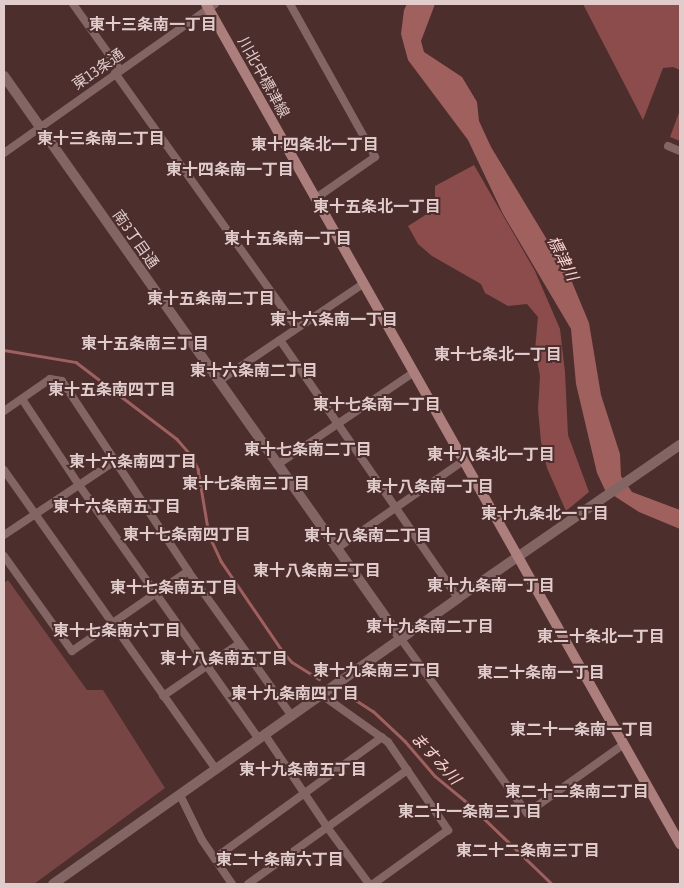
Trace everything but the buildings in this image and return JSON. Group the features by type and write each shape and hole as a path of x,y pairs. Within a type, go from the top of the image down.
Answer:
{"main road":[{"name":"川北中標津線","path":"210,5 362,284 680,844"}],"street":[{"path":"73,4 118,72 297,328"},
{"path":"290,4 375,157 316,198"},
{"name":"東13条通","path":"4,152 210,5"},
{"name":"南3丁目通","path":"4,76 401,639"},
{"path":"668,146 680,151"},
{"path":"219,381 362,284"},
{"path":"280,340 458,598"},
{"path":"277,465 413,373"},
{"path":"4,411 50,379 62,381 188,571 292,716"},
{"path":"22,399 79,485 155,593 371,884 448,830 382,737 322,694"},
{"path":"53,884 458,598 680,445"},
{"path":"336,549 463,460"},
{"path":"4,535 115,461"},
{"path":"4,470 34,515 216,769"},
{"path":"4,556 72,651 188,571"},
{"path":"401,639 527,814 624,744"},
{"path":"163,696 240,643"},
{"path":"215,858 382,737"},
{"path":"248,884 407,770"},
{"path":"180,794 202,840 232,884"}],"shaded area":[{"path":"407,4 435,4 421,41 424,52 462,77 477,102 479,121 491,147 549,243 555,241 589,323 601,395 620,454 621,476 632,492 680,510 680,529 639,512 605,490 597,473 576,384 571,329 503,214 468,140 408,60 401,34 404,10"},
{"path":"583,4 680,4 680,70 673,67 663,68 643,120"},
{"path":"680,110 680,141 670,137"},
{"path":"474,165 535,271 560,329 565,372 568,435 589,492 566,511 547,468 541,442 538,409 540,376 535,350 538,317 527,304 508,306 485,293 481,284 432,256 418,244 408,226 424,216 435,202 435,186"},
{"path":"8,580 87,690 103,690 165,788 34,884 4,884 4,583"}],"waterway":[{"name":"ますみ川","path":"4,350 76,362 177,439 191,455 198,469 209,535 221,561 283,652 292,662 319,679"},
{"name":"ますみ川","path":"345,693 373,711 405,741 435,776 469,804 552,884"}],"district":[{"name":"東十三条南一丁目","path":"153,24"},
{"name":"東十三条南二丁目","path":"101,138"},
{"name":"東十四条北一丁目","path":"315,144"},
{"name":"東十四条南一丁目","path":"230,169"},
{"name":"東十五条北一丁目","path":"377,206"},
{"name":"東十五条南一丁目","path":"288,238"},
{"name":"東十五条南二丁目","path":"211,298"},
{"name":"東十六条南一丁目","path":"334,319"},
{"name":"東十五条南三丁目","path":"145,343"},
{"name":"東十七条北一丁目","path":"498,354"},
{"name":"東十六条南二丁目","path":"254,370"},
{"name":"東十五条南四丁目","path":"112,389"},
{"name":"東十七条南一丁目","path":"377,404"},
{"name":"東十七条南二丁目","path":"308,449"},
{"name":"東十八条北一丁目","path":"491,454"},
{"name":"東十六条南四丁目","path":"133,461"},
{"name":"東十七条南三丁目","path":"246,483"},
{"name":"東十八条南一丁目","path":"430,486"},
{"name":"東十六条南五丁目","path":"117,506"},
{"name":"東十九条北一丁目","path":"545,513"},
{"name":"東十七条南四丁目","path":"187,534"},
{"name":"東十八条南二丁目","path":"368,535"},
{"name":"東十八条南三丁目","path":"317,570"},
{"name":"東十九条南一丁目","path":"491,585"},
{"name":"東十七条南五丁目","path":"174,587"},
{"name":"東十九条南二丁目","path":"430,626"},
{"name":"東十七条南六丁目","path":"117,630"},
{"name":"東二十条北一丁目","path":"601,636"},
{"name":"東十八条南五丁目","path":"224,658"},
{"name":"東十九条南三丁目","path":"377,670"},
{"name":"東二十条南一丁目","path":"541,672"},
{"name":"東十九条南四丁目","path":"295,693"},
{"name":"東二十一条南一丁目","path":"582,729"},
{"name":"東十九条南五丁目","path":"303,769"},
{"name":"東二十二条南二丁目","path":"577,791"},
{"name":"東二十一条南三丁目","path":"470,811"},
{"name":"東二十二条南三丁目","path":"528,850"},
{"name":"東二十条南六丁目","path":"280,859"}],"water label":[{"name":"標津川","path":"563,258"}]}
